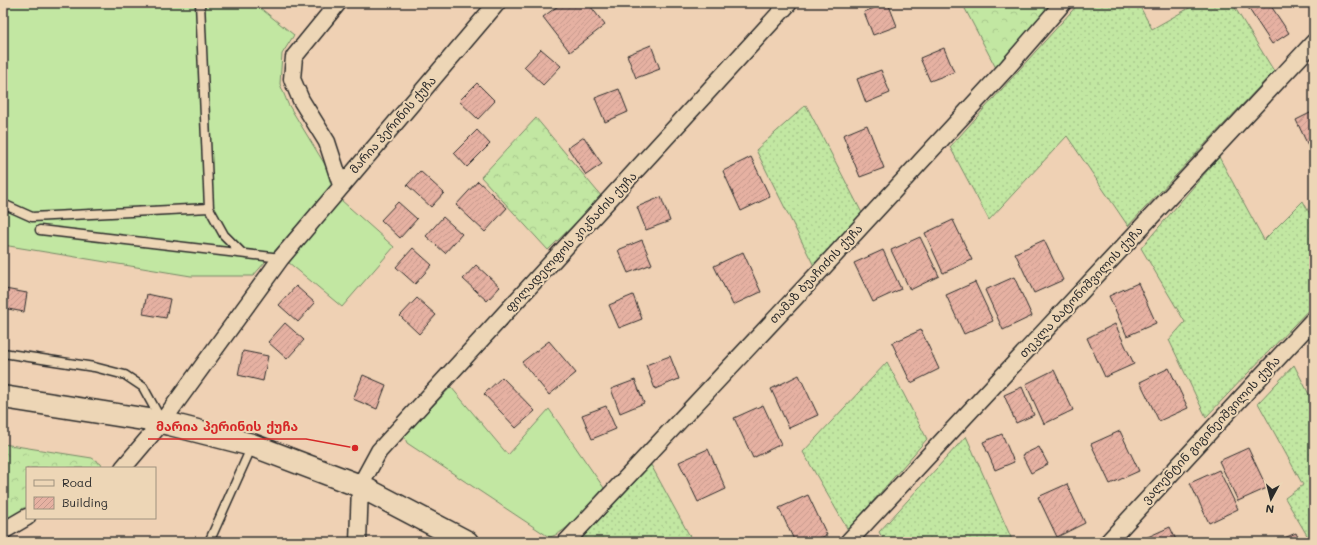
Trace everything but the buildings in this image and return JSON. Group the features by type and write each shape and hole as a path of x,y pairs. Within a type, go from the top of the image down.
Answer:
{"street":[{"path":"338,3 294,57 292,79 301,100 327,142 341,185"},
{"name":"მარია პერინის ქუჩა","path":"124,467 162,422 281,258 341,185 497,3"},
{"name":"ფილადელფოს კიკნაძის ქუჩა","path":"360,486 379,451 789,3"},
{"name":"თამაზ ბუაჩიძის ქუჩა","path":"566,542 1005,70 1063,3"},
{"name":"თეკლა ბატონიშვილის ქუჩა","path":"848,542 1314,42"},
{"name":"ვალენტინ გიგინეიშვილის ქუჩა","path":"1108,542 1314,319"},
{"path":"3,397 162,422 252,445 360,486 467,542"},
{"path":"358,542 360,486"},
{"path":"3,531 26,518"}],"lane":[{"path":"200,3 209,208 224,235 242,253"},
{"path":"3,204 32,217 209,208"},
{"path":"40,230 281,258"},
{"path":"3,352 94,367 125,375 143,387 162,422"},
{"path":"209,542 252,445"}],"green space":[{"path":"3,3 254,3 294,35 282,54 280,84 288,104 335,181 253,276 191,276 3,245"},
{"path":"962,3 1053,3 996,68"},
{"path":"1079,3 1138,3 1152,29 1198,3 1232,3 1274,71 1128,226 1067,136 989,220 950,147"},
{"path":"806,105 863,215 814,266 756,150"},
{"path":"536,118 602,197 548,250 481,177"},
{"path":"1219,157 1264,240 1303,201 1314,222 1314,304 1206,417 1169,340 1185,322 1141,248"},
{"path":"341,200 394,247 342,307 288,262"},
{"path":"887,362 927,439 848,530 803,452"},
{"path":"1294,365 1314,404 1314,542 1311,542 1285,498 1303,485 1258,403"},
{"path":"451,387 508,455 549,409 604,488 571,524 556,535 549,537 407,443 404,436"},
{"path":"966,436 1013,542 885,542 879,532"},
{"path":"3,444 92,458 101,464 102,467 26,467 26,510 3,522"},
{"path":"651,465 693,542 578,542"}],"place":[{"name":"მარია პერინის ქუჩა","path":"355,448"}]}
